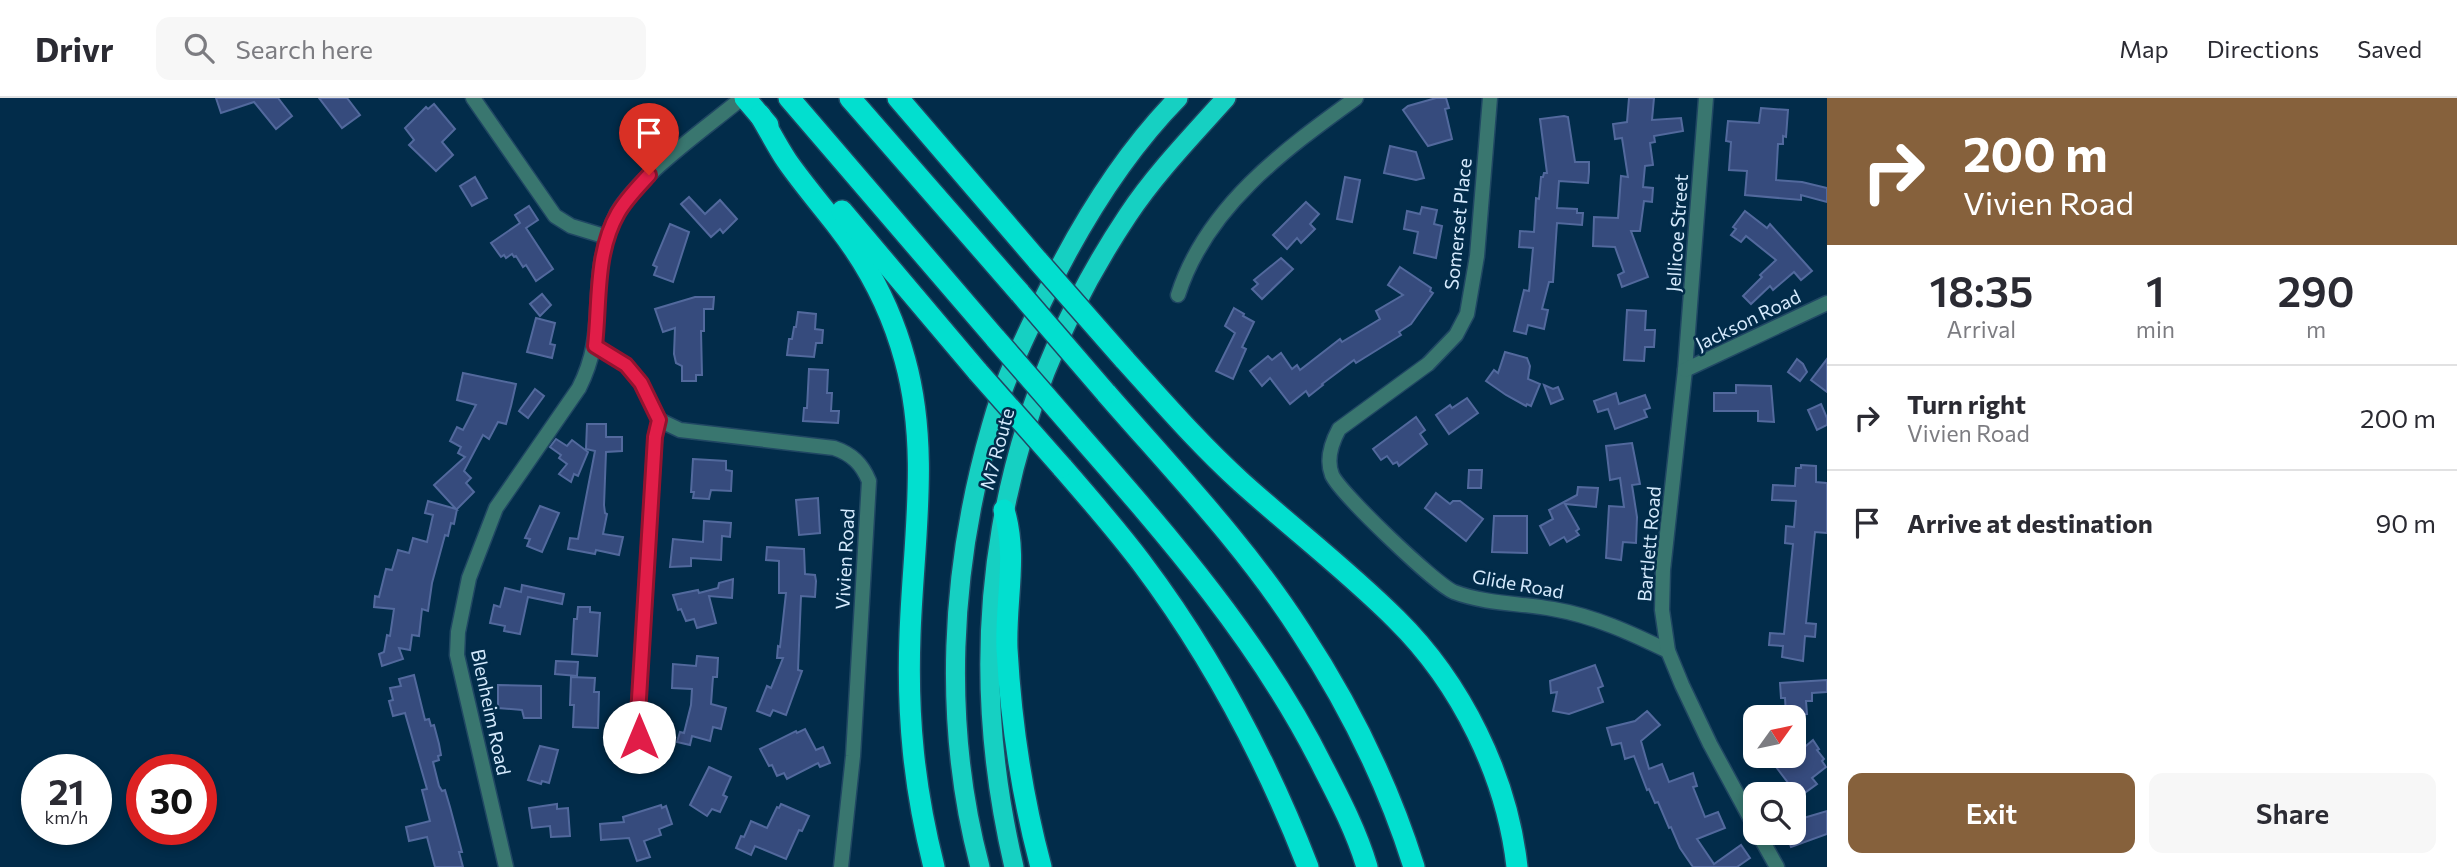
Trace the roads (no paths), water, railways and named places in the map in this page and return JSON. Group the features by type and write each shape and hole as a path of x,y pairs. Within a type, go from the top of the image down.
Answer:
{"highway":[{"path":"744,98 1140,561 1180,618 1232,703 1262,759 1308,867"},
{"path":"789,98 1197,572 1259,655 1312,745 1339,798 1367,867"},
{"path":"850,98 1201,503 1257,571 1301,631 1343,702 1381,777 1413,867"},
{"path":"898,98 1182,424 1240,481 1398,621 1433,662 1458,698 1491,766 1505,808 1517,867"},
{"name":"M7 Route","path":"981,867 964,786 956,679 956,632 968,524 991,425 1019,349 1066,253 1121,168 1178,98"},
{"name":"M7 Route","path":"1014,867 997,778 988,688 990,621 1004,510 1030,410 1048,362 1083,290 1129,214 1163,169 1226,98"},
{"path":"760,115 788,162 865,265 883,296 905,360 913,393 919,456 909,700 913,765 933,867"},
{"path":"1004,510 1012,543 1007,646 1014,728 1029,820 1041,867"}],"street":[{"path":"473,98 555,216 571,226 607,237"},
{"path":"640,759 638,715 655,437 659,420 641,383 626,365 595,346 601,265 607,237 617,213 631,194 649,175 744,98"},
{"path":"1178,295 1186,269 1214,226 1241,193 1268,164 1356,98"},
{"name":"Somerset Place","path":"1329,461 1332,441 1339,429 1428,364 1456,335 1466,314 1477,257 1490,98"},
{"name":"Jellicoe Street","path":"1685,370 1706,98"},
{"path":"1821,306 1827,320"},
{"name":"Jackson Road","path":"1685,370 1821,306"},
{"name":"Blenheim Road","path":"506,867 457,655 462,609 469,578 496,508 579,388 595,346"},
{"name":"Bartlett Road","path":"1685,370 1662,610 1668,651 1710,744 1743,805"},
{"name":"Vivien Road","path":"659,420 680,430 834,448 857,461 869,481 853,756 841,867"},
{"name":"Glide Road","path":"1329,461 1332,474 1344,493 1429,574 1450,590 1493,603 1555,609 1613,625 1668,651"},
{"path":"1765,845 1777,867"}]}
